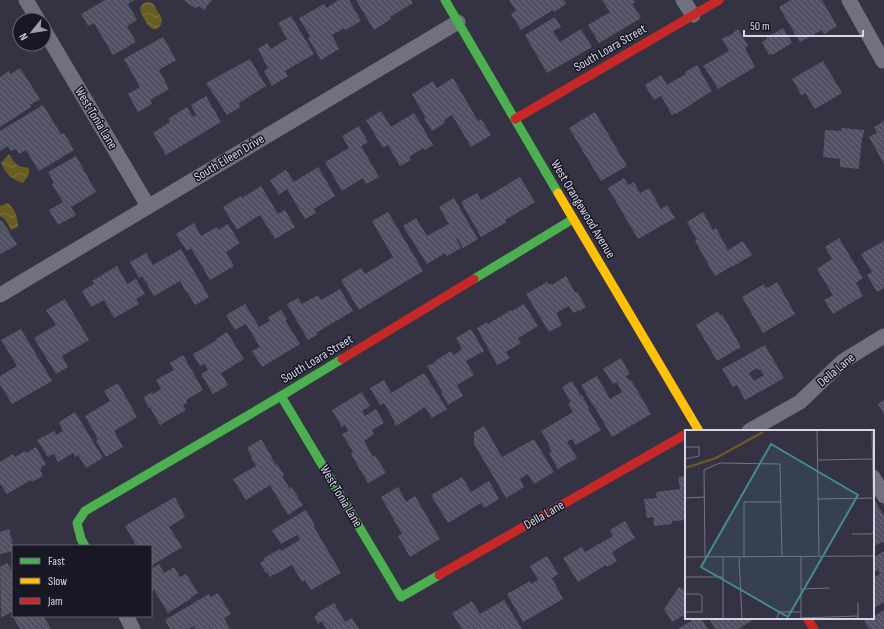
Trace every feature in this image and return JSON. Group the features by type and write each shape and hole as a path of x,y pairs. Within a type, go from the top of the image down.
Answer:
{"street":[{"path":"26,0 33,12"},
{"name":"West Orangewood Avenue","path":"445,0 573,219 692,430"},
{"path":"683,0 692,15"},
{"name":"South Loara Street","path":"514,119 719,0"},
{"path":"849,0 884,61"},
{"name":"South Eileen Drive","path":"0,295 458,22"},
{"name":"West Tonia Lane","path":"52,44 148,206"},
{"name":"South Loara Street","path":"84,545 81,539 77,524 85,511 281,396 573,219"},
{"name":"Della Lane","path":"751,430 800,402 843,360 884,336"},
{"name":"West Tonia Lane","path":"281,396 401,597"},
{"name":"Della Lane","path":"401,597 685,436"},
{"path":"874,475 884,468"},
{"path":"874,478 884,496"},
{"path":"127,617 133,629"},
{"path":"808,619 814,629"}],"water":[{"path":"147,2 154,5 162,19 160,26 156,29 152,29 146,23 141,13 141,6"},
{"path":"9,154 17,165 29,168 29,174 23,183 10,176 5,171 1,163"},
{"path":"8,203 16,214 18,223 18,227 11,230 5,220 0,216 0,206"}],"building":[{"path":"105,0 134,0 128,4 137,20 127,26 136,42 113,55 94,23 88,26 81,14"},
{"path":"184,0 212,0 204,10 198,6 196,9"},
{"path":"339,0 349,0 361,21 332,35 339,49 321,60 308,38 310,36 299,18 324,4 326,8"},
{"path":"356,0 411,0 413,3 390,17 391,19 374,30"},
{"path":"509,0 564,0 566,4 554,12 553,10 521,30 511,14 516,11"},
{"path":"602,0 634,0 635,2 632,4 641,18 599,43 588,25 610,12"},
{"path":"791,0 822,0 837,26 824,34 822,30 800,42 779,7"},
{"path":"291,16 314,54 285,71 288,76 272,86 264,71 268,68 258,49 267,43 271,49 287,39 278,23"},
{"path":"555,17 561,27 553,31 560,42 581,29 592,47 547,73 525,35"},
{"path":"783,28 792,43 772,55 769,55 762,42"},
{"path":"738,29 748,46 745,48 755,67 718,89 703,66 729,51 722,39 734,33"},
{"path":"163,37 176,60 159,70 169,89 150,100 152,104 138,112 128,94 140,87 124,59"},
{"path":"250,59 266,86 239,103 240,107 227,115 206,83"},
{"path":"823,61 842,93 815,109 805,93 802,96 792,79"},
{"path":"697,65 712,91 676,114 675,113 672,115 661,96 654,100 645,85 661,75 667,85 686,74 685,72"},
{"path":"20,68 40,99 30,105 31,107 0,127 0,77 9,71 11,74"},
{"path":"453,78 478,121 481,119 491,135 471,147 452,115 444,120 445,123 432,131 412,94 433,81 437,88"},
{"path":"206,96 221,122 166,155 153,133 170,122 168,119 187,107 193,117 196,115 191,105"},
{"path":"43,105 61,134 64,133 74,150 39,171 26,150 19,154 16,149 11,151 8,146 0,151 0,131"},
{"path":"381,111 391,127 414,113 433,145 425,150 423,148 409,157 411,160 400,166 388,145 383,148 366,120"},
{"path":"595,112 627,166 601,181 569,128"},
{"path":"884,121 884,164 869,137 877,133 874,127"},
{"path":"359,126 368,142 361,146 379,177 366,184 363,178 342,191 325,162 349,148 342,136"},
{"path":"842,128 864,130 859,169 840,167 840,159 823,157 825,130 841,131"},
{"path":"76,156 96,192 71,207 76,215 58,225 49,210 63,202 52,184 54,183 48,172"},
{"path":"318,167 335,196 314,209 316,213 305,219 287,189 279,195 270,180 286,170 294,182"},
{"path":"520,177 535,202 505,220 507,222 481,237 461,202 477,193 481,200"},
{"path":"624,178 628,185 634,182 640,193 649,188 661,209 667,205 675,218 638,239 608,188"},
{"path":"261,186 278,214 285,210 295,227 275,239 260,215 237,230 223,207 241,196 242,198"},
{"path":"454,198 478,239 463,248 457,238 456,239 461,248 447,256 445,253 427,264 403,226 416,218 427,236 449,224 439,207"},
{"path":"388,212 423,271 359,310 341,280 361,268 365,274 393,257 372,221"},
{"path":"703,212 713,230 716,228 728,250 743,241 752,255 715,276 695,241 697,240 687,222"},
{"path":"2,220 17,245 0,254 0,221"},
{"path":"194,223 201,236 217,227 218,230 228,224 240,243 226,252 234,266 210,280 191,248 187,251 176,234"},
{"path":"839,238 863,278 856,283 863,296 833,314 824,300 833,295 817,269 832,259 825,247"},
{"path":"884,241 884,288 877,292 867,275 872,272 861,254"},
{"path":"181,249 209,297 195,305 180,281 154,296 142,276 139,278 130,262 146,253 153,265"},
{"path":"117,266 127,284 136,279 145,294 136,299 139,304 114,318 104,300 91,307 82,291 94,284 92,281"},
{"path":"566,276 575,293 577,292 586,307 573,313 569,306 556,313 562,325 549,332 526,294 547,282 549,285 551,283 552,285"},
{"path":"777,282 795,314 763,333 742,297 764,284 766,288 768,288"},
{"path":"340,289 353,311 316,333 317,335 308,340 287,304 298,298 302,304 318,295 321,300"},
{"path":"65,299 89,340 62,356 68,367 56,374 34,338 56,325 46,310"},
{"path":"245,304 259,327 270,321 268,317 281,310 287,319 285,320 300,344 262,367 252,351 260,347 246,324 235,330 226,315"},
{"path":"524,304 538,326 518,338 521,343 506,352 510,358 497,365 477,328 487,322 488,324"},
{"path":"718,311 720,315 722,314 741,347 717,361 696,325"},
{"path":"21,329 52,381 12,404 0,384 0,376 17,366 1,340"},
{"path":"471,329 484,351 466,361 474,375 457,385 463,396 448,405 441,392 442,391 427,366 436,362 435,361 451,351 454,355 460,351 459,350 462,349 456,338"},
{"path":"227,332 244,359 221,373 228,385 213,394 201,374 208,370 204,364 200,366 193,354 217,340 216,339"},
{"path":"765,345 784,378 745,400 737,385 733,387 722,369","holes":["757,368 758,370 760,369 764,375 754,381 749,373"]},
{"path":"183,355 203,390 186,400 187,403 183,405 186,410 160,425 144,397 161,389 156,380 174,370 170,363"},
{"path":"621,358 630,374 626,376 629,380 631,380 651,414 612,437 581,385 597,376 610,399 622,392 617,382 613,384 603,369"},
{"path":"424,373 447,409 432,418 425,407 396,426 384,403 380,405 370,388 384,380 391,393"},
{"path":"572,381 581,396 582,395 589,408 588,409 601,430 576,445 572,439 567,442 577,458 558,469 549,453 552,451 548,445 549,444 541,431 573,412 568,404 571,402 562,387"},
{"path":"118,383 137,417 114,431 123,447 106,457 96,441 98,440 97,437 85,416 110,401 104,391"},
{"path":"362,392 370,406 362,411 365,416 376,409 384,423 372,430 374,434 364,441 373,457 375,455 386,473 368,483 351,454 353,452 342,434 348,431 345,425 342,427 332,410"},
{"path":"884,400 884,414 878,404"},
{"path":"75,412 103,458 86,468 78,455 75,457 73,453 58,462 54,454 48,457 37,440 54,431 56,435 63,431 59,422"},
{"path":"484,426 502,457 534,439 554,472 534,484 528,474 520,479 524,487 506,498 474,444 474,432"},
{"path":"261,439 276,465 277,464 284,475 282,476 290,489 292,487 303,505 288,515 270,485 246,500 233,479 256,466 247,448"},
{"path":"36,447 46,464 41,467 42,469 40,470 43,476 32,482 31,480 7,494 0,485 0,462 13,454 15,457"},
{"path":"685,476 685,520 672,521 672,524 654,526 653,517 647,518 644,499 657,498 656,492 680,489 678,477"},
{"path":"462,477 471,492 489,481 499,499 484,508 481,503 448,523 431,495"},
{"path":"398,487 406,502 415,496 440,539 410,557 398,536 402,534 381,497"},
{"path":"175,497 185,517 169,527 182,547 152,565 152,545 136,545 125,526"},
{"path":"874,499 884,516 884,542 874,546"},
{"path":"306,510 315,526 314,527 341,573 311,590 305,580 302,582 292,565 270,577 260,563 265,560 264,558 280,549 281,551 300,540 297,535 281,544 272,530"},
{"path":"625,521 635,538 612,552 617,561 607,567 606,565 578,582 563,558 582,547 585,552 613,536 610,530"},
{"path":"9,529 13,545 12,551 0,554 0,532"},
{"path":"884,551 884,602 874,608 874,577 880,574 878,570 874,572 874,557"},
{"path":"547,556 558,574 552,578 563,599 523,622 507,594 530,581 531,584 538,580 530,566"},
{"path":"7,563 12,571 12,612 1,618 0,567"},
{"path":"159,564 164,573 174,567 180,577 186,574 198,593 168,613 154,590 152,591 152,568"},
{"path":"679,587 685,590 685,615 672,622 664,609"},
{"path":"218,593 231,614 224,618 230,629 196,629 194,626 189,629 170,629 165,620 209,594 211,597"},
{"path":"504,600 522,629 462,629 452,613 472,601 480,614"},
{"path":"334,603 345,622 352,618 359,629 326,629 322,621 318,624 314,617 318,614 317,613"},
{"path":"884,610 884,629 869,629 864,621 867,619 874,619 874,616"},
{"path":"13,617 44,617 51,629 20,629"},
{"path":"694,619 702,619 708,629 678,629"},
{"path":"710,619 754,619 740,628 741,629 715,629"}],"traffic: fast":[{"path":"445,0 558,193"},
{"path":"474,279 573,219"},
{"path":"84,545 81,539 77,523 85,511 342,359"},
{"path":"281,396 401,597 439,575"}],"traffic: slow":[{"path":"558,193 698,430"}],"traffic: jam":[{"path":"515,119 719,0"},
{"path":"342,359 474,279"},
{"path":"439,575 685,435"},
{"path":"808,619 814,629"}]}
